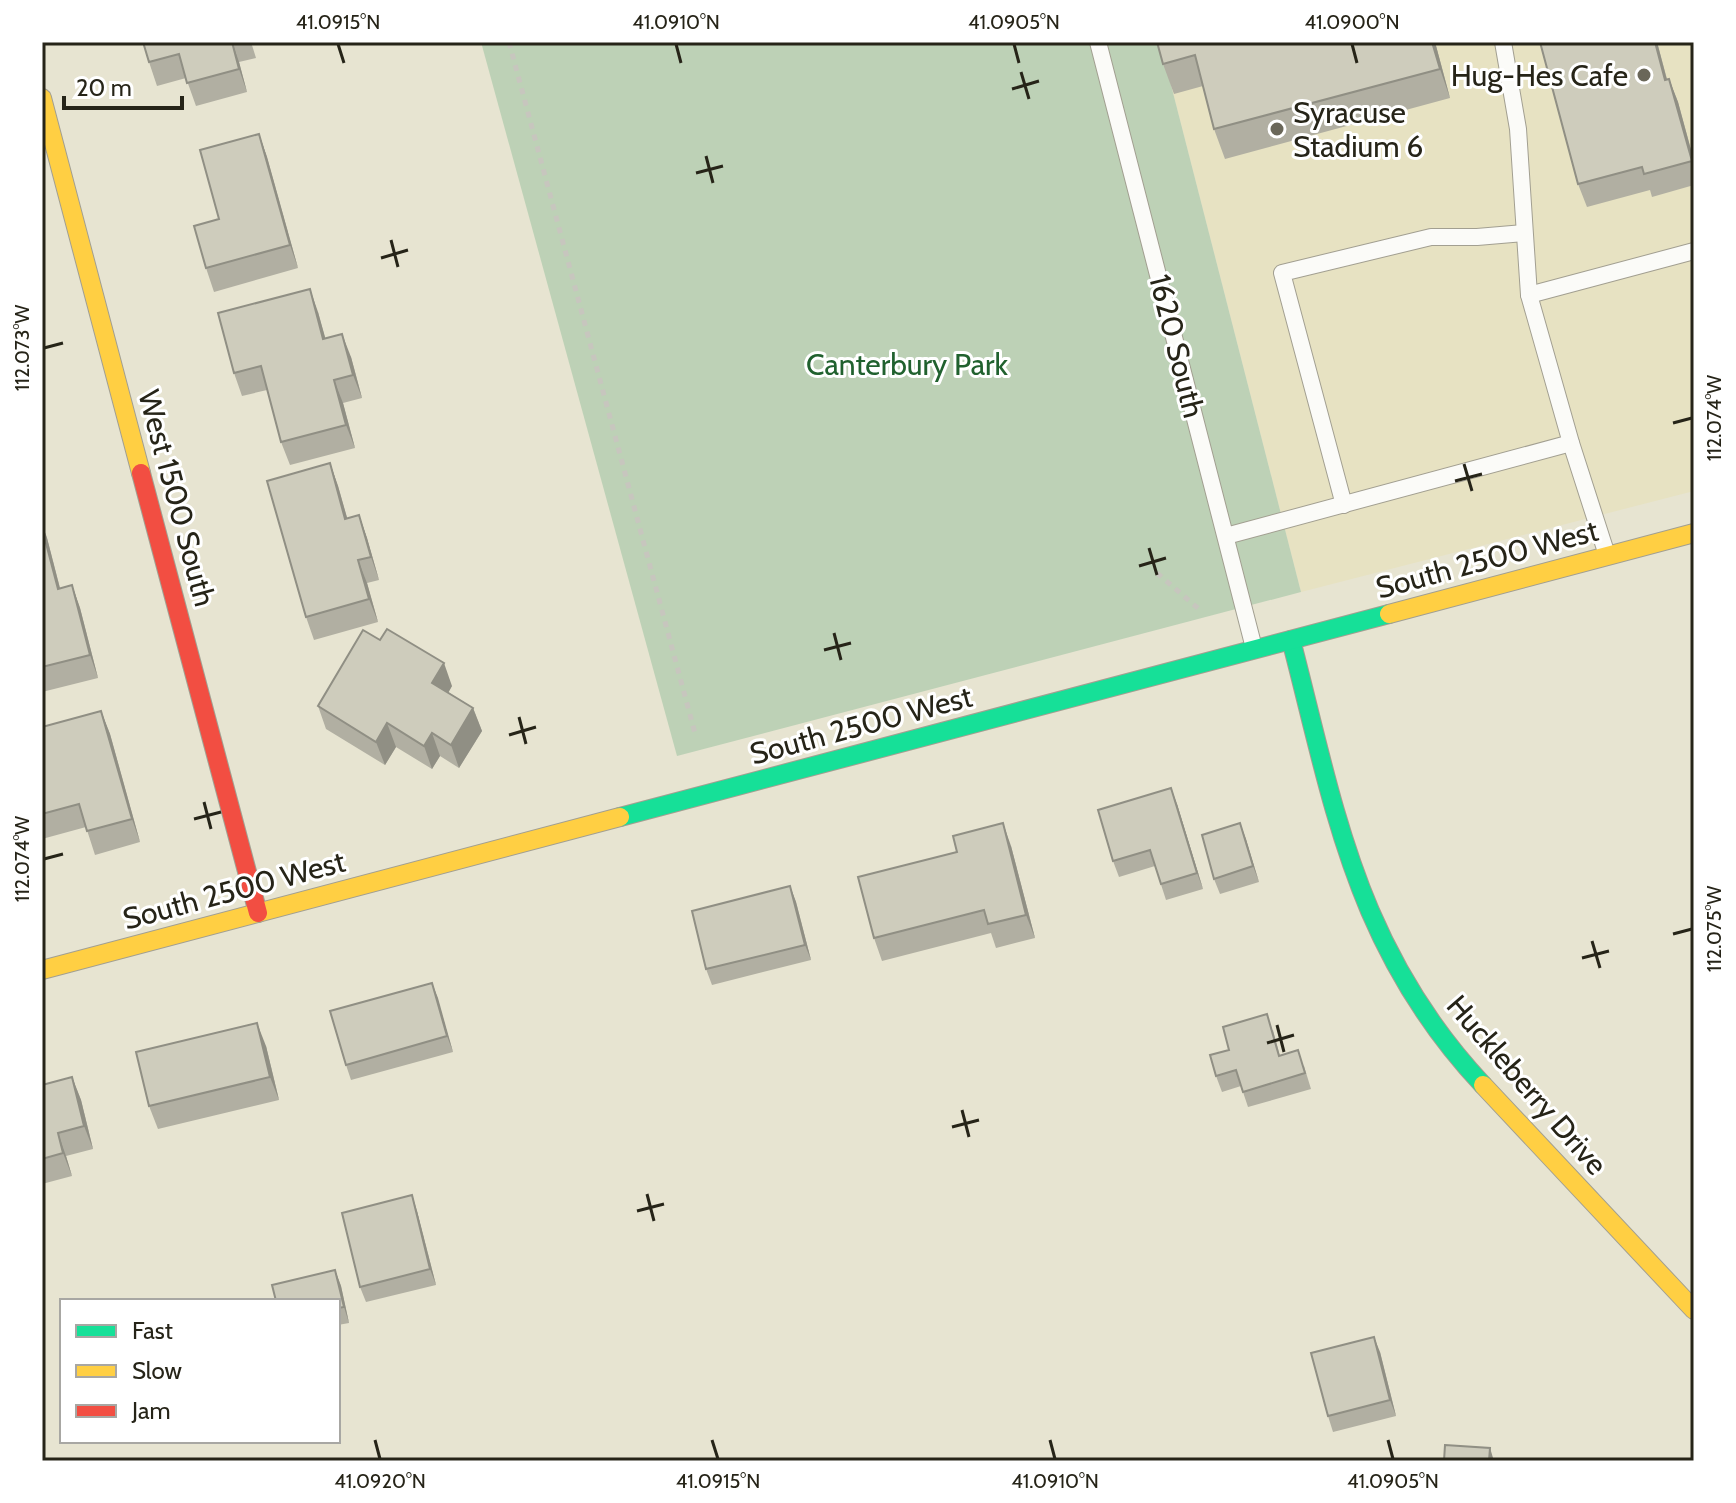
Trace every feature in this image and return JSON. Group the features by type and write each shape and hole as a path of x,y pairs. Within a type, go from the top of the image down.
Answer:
{"street":[{"name":"West 1500 South","path":"42,98 258,913"},
{"name":"South 2500 West","path":"42,970 1694,533"},
{"name":"Huckleberry Drive","path":"1291,640 1352,863 1370,911 1418,1000 1445,1041 1477,1079 1694,1310"}],"lane":[{"name":"1620 South","path":"1098,42 1254,650"},
{"path":"1503,42 1518,129 1529,295 1607,556"},
{"path":"1344,505 1282,273 1431,237 1524,233"},
{"path":"1529,295 1694,251"},
{"path":"1226,536 1571,443"}],"path":[{"path":"509,42 696,737"},
{"path":"1157,573 1200,610"}],"shaded area":[{"path":"1160,42 1694,42 1694,491 1301,592"}],"green space":[{"name":"Canterbury Park","path":"481,42 1160,42 1301,592 677,756"}],"building":[{"path":"143,42 232,42 239,69 187,83 179,54 149,62"},
{"name":"Syracuse Stadium 6","path":"1157,42 1432,42 1440,69 1214,129 1195,55 1163,64"},
{"path":"1540,42 1655,42 1692,161 1644,174 1642,167 1578,184"},
{"path":"259,134 290,245 206,268 194,226 219,219 200,150"},
{"path":"310,289 323,339 342,334 353,375 334,380 346,425 281,442 261,366 234,373 218,313"},
{"path":"330,463 345,519 359,515 371,557 358,560 369,599 306,617 267,481"},
{"path":"42,528 58,589 72,585 90,655 42,667"},
{"path":"387,629 444,663 432,683 473,708 451,745 432,733 424,746 387,723 376,742 318,706 363,630 380,640"},
{"path":"101,711 132,819 87,831 79,804 42,814 42,727"},
{"path":"1171,788 1197,873 1161,884 1150,850 1113,861 1098,810"},
{"path":"1003,823 1026,915 988,924 984,910 874,938 858,877 957,852 953,836"},
{"path":"1240,823 1253,866 1214,879 1202,835"},
{"path":"790,886 805,945 706,969 692,911"},
{"path":"432,983 447,1036 346,1065 330,1011"},
{"path":"1267,1014 1279,1056 1298,1050 1305,1073 1243,1092 1236,1070 1216,1076 1210,1055 1229,1050 1223,1027"},
{"path":"257,1023 270,1077 149,1106 136,1052"},
{"path":"72,1077 84,1126 58,1133 63,1153 42,1159 42,1085"},
{"path":"412,1195 430,1269 360,1287 342,1213"},
{"path":"335,1270 344,1307 340,1308 340,1299 276,1299 272,1285"},
{"path":"1374,1337 1390,1400 1328,1416 1311,1353"},
{"path":"1445,1445 1490,1448 1489,1461 1444,1461"}],"traffic: fast":[{"path":"620,817 1389,614"},
{"path":"1291,640 1335,811 1370,911 1392,958 1419,1003 1449,1046 1483,1085"}],"traffic: slow":[{"path":"42,98 141,473"},
{"path":"1389,614 1694,533"},
{"path":"42,970 620,817"},
{"path":"1483,1085 1694,1310"}],"traffic: jam":[{"path":"141,473 258,913"}],"place":[{"name":"Hug-Hes Cafe","path":"1644,75"},
{"name":"Syracuse Stadium 6","path":"1277,129"}]}
